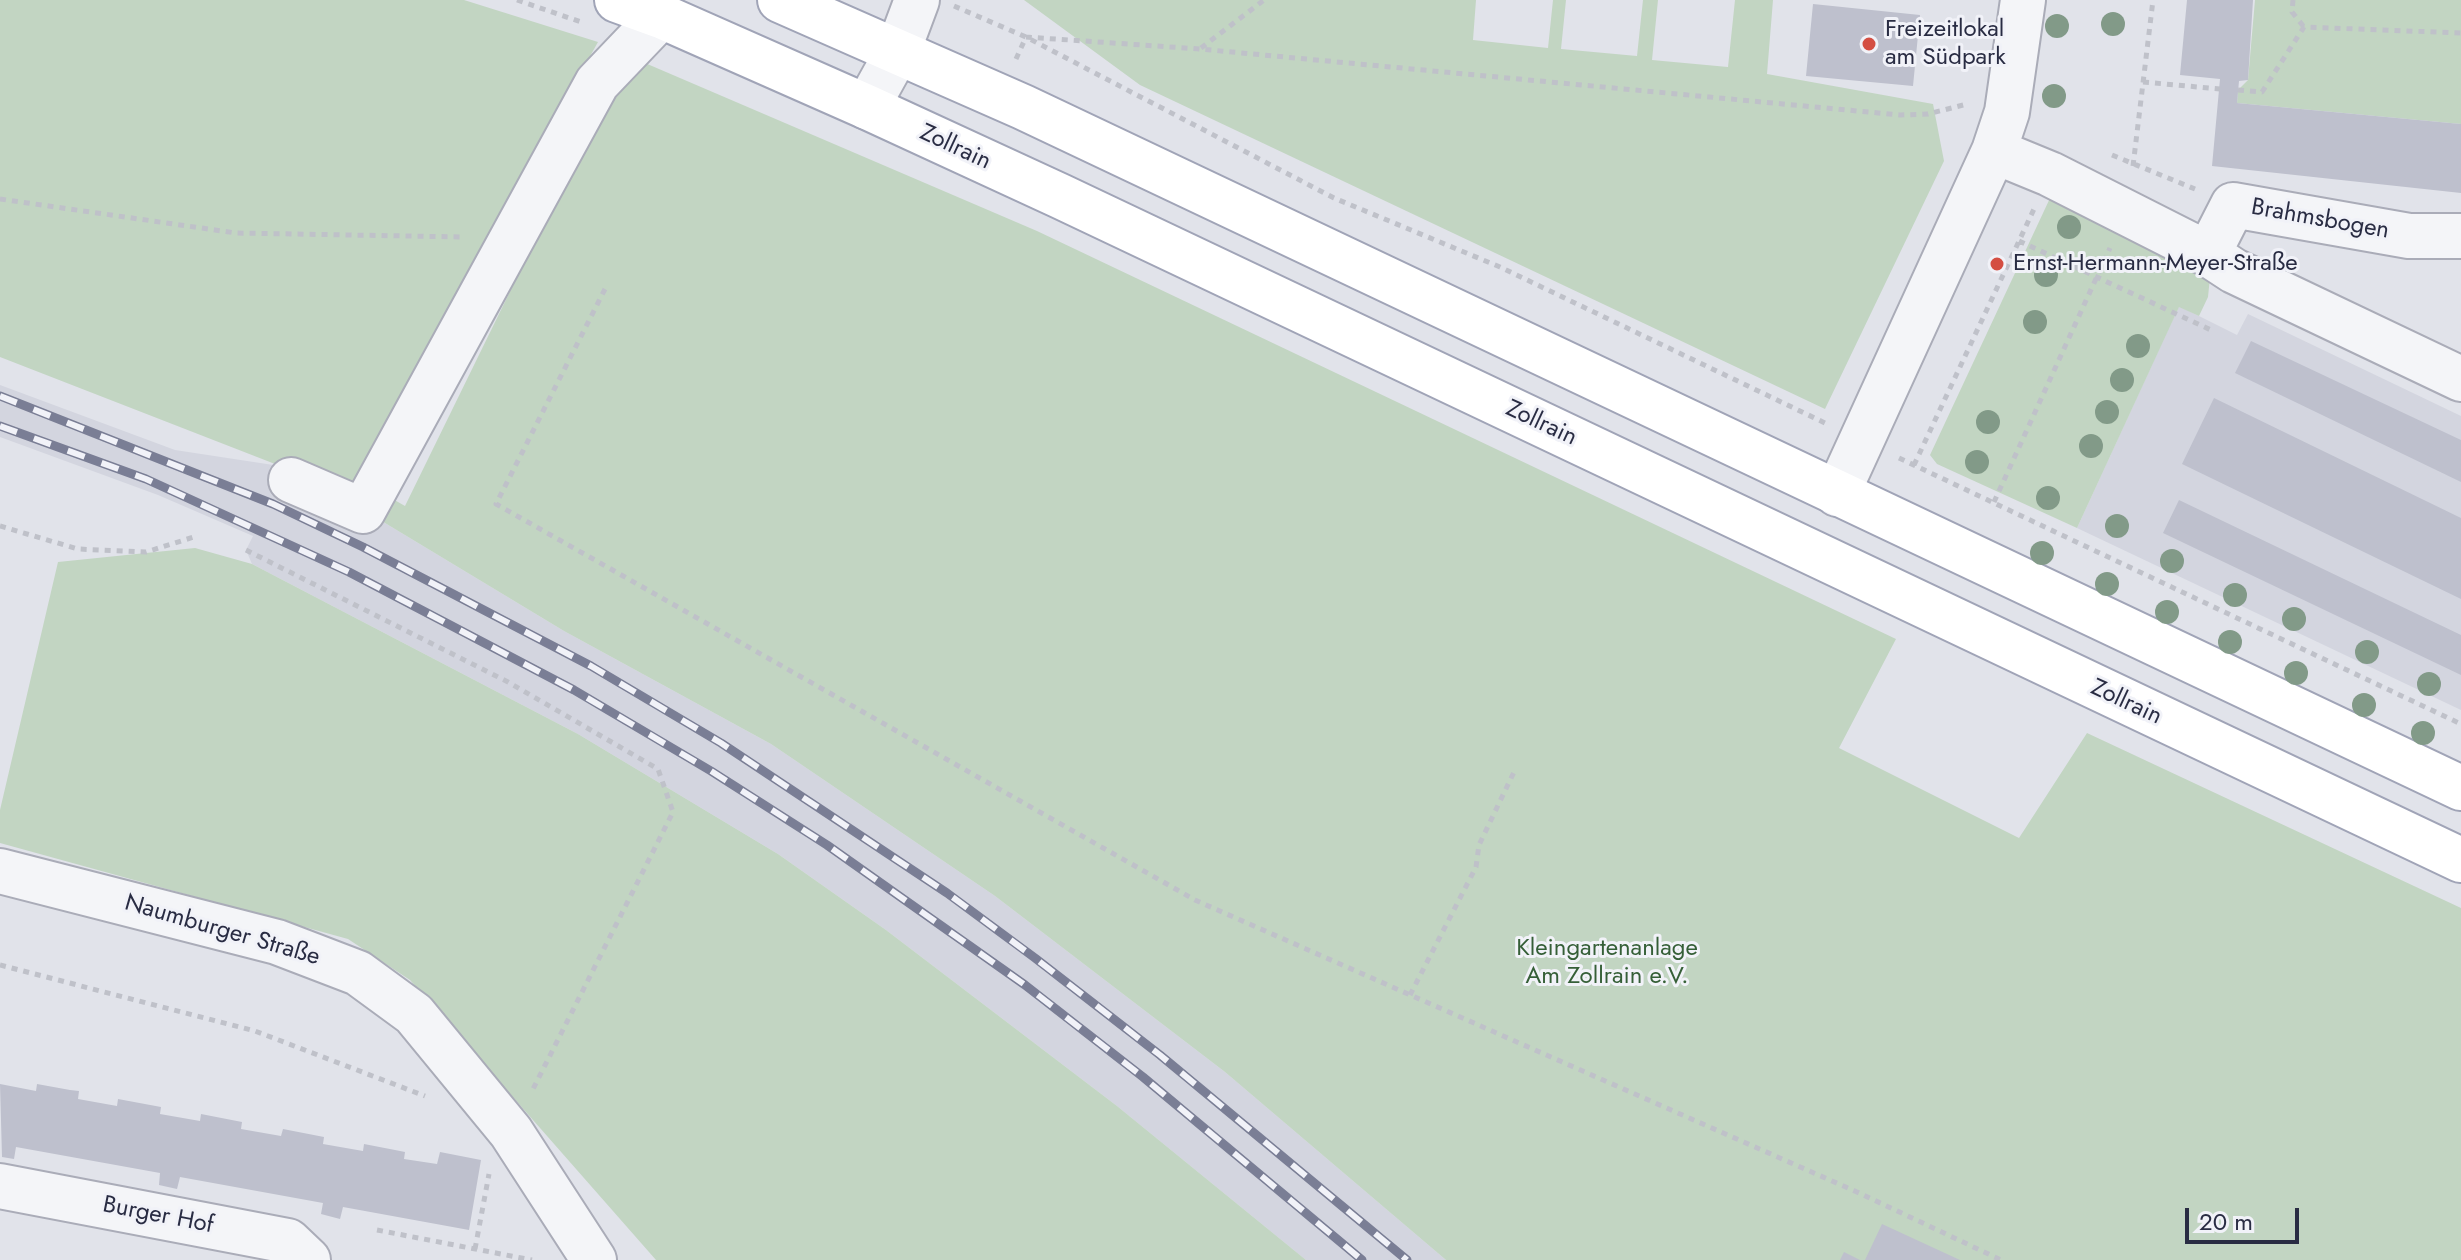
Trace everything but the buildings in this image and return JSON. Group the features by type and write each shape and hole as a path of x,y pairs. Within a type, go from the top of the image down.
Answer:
{"main road":[{"name":"Zollrain","path":"617,0 661,16 867,107 2461,860"},
{"path":"780,0 898,51 2461,788"},
{"path":"1811,552 1837,494"}],"street":[{"path":"1837,494 2000,132 2023,0"},
{"path":"867,107 898,51 933,2"},
{"path":"291,480 363,511 515,238 597,83 661,16"},
{"path":"2000,132 2050,174 2208,254 2234,271 2461,379"},
{"name":"Brahmsbogen","path":"2208,254 2233,205 2409,236 2461,236"},
{"name":"Naumburger Straße","path":"0,871 277,942 358,973 414,1014 511,1132 594,1260"},
{"name":"Burger Hof","path":"0,1186 288,1241 308,1260"}],"path":[{"path":"1200,49 1264,0"},
{"path":"1994,502 2126,212 2153,0"},
{"path":"2293,0 2292,12 2304,27 2461,33"},
{"path":"933,2 1026,37 1334,198 1500,267 2461,724"},
{"path":"2238,90 2262,92 2304,27"},
{"path":"1026,37 1200,49 1900,115 1928,114 1966,104 2000,132"},
{"path":"2143,82 2220,89"},
{"path":"2105,153 2233,205"},
{"path":"1914,465 2050,174"},
{"path":"0,199 236,233 515,238"},
{"path":"2019,241 2213,331"},
{"path":"605,289 496,504 1195,900 1857,1192 2001,1260"},
{"path":"0,526 78,549 146,552 197,536"},
{"path":"246,550 508,682 658,769 673,812 511,1132"},
{"path":"1410,995 1476,867 1479,845 1514,772"},
{"path":"0,965 255,1031 432,1099"},
{"path":"475,1249 489,1172"},
{"path":"377,1230 532,1260"}],"shaded area":[{"path":"2179,306 2237,335 2248,314 2461,416 2461,710 2077,528"},
{"path":"0,385 175,450 306,470 380,520 564,631 771,744 995,896 1225,1072 1446,1260 1306,1260 1117,1106 886,930 778,854 578,734 252,564 246,550 253,536 158,495 0,437"}],"green space":[{"path":"0,0 464,0 598,42 347,492 0,357"},
{"path":"1024,0 1476,0 1473,40 1548,48 1553,0 1566,0 1561,49 1637,56 1643,0 1658,0 1652,60 1728,67 1735,0 1773,0 1767,74 1933,104 1944,161 1825,409 1140,85"},
{"path":"2255,0 2461,0 2461,124 2237,103 2238,90 2248,80"},
{"name":"Kleingartenanlage Am Zollrain e.V.","path":"638,60 1037,231 1896,639 1839,748 2019,838 2087,733 2461,908 2461,1260 1446,1260 1225,1072 995,896 771,744 564,631 380,520 391,498 405,506 592,124"},
{"path":"2051,196 2210,277 2208,297 2199,316 2179,307 2077,528 1937,464 1930,455"},
{"path":"195,548 252,564 578,734 778,854 886,930 1117,1106 1306,1260 656,1260 410,980 348,939 0,843 0,810 58,562"}],"railway":[{"path":"0,396 273,504 363,547 591,666 721,743 947,893 1035,958 1160,1055 1407,1260"},
{"path":"0,426 146,479 349,572 574,690 711,771 827,845 1025,985 1143,1077 1362,1260"}],"place":[{"name":"Freizeitlokal am Südpark","path":"1869,44"},
{"name":"Ernst-Hermann-Meyer-Straße","path":"1997,264"}]}
